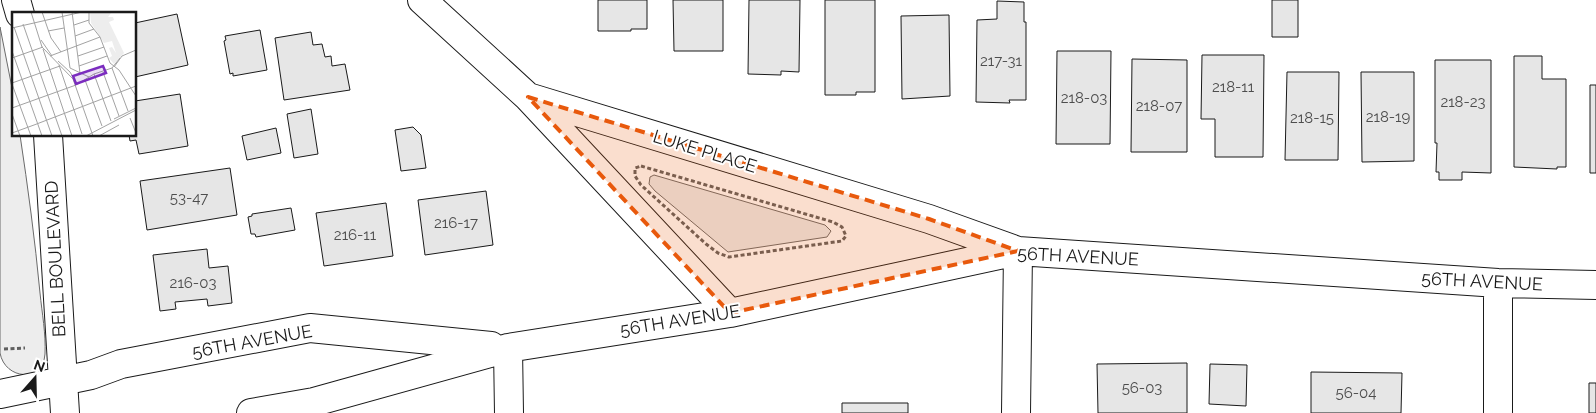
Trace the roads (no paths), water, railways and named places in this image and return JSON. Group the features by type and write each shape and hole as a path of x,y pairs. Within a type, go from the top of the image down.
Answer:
{"street":[{"name":"LUKE PLACE","path":"422,0 528,97 929,219 1018,251"},
{"path":"528,97 730,313"},
{"name":"BELL BOULEVARD","path":"48,136 65,413"},
{"path":"1016,413 1018,251"},
{"name":"56TH AVENUE","path":"251,413 314,402 508,348 730,313 1018,251 1498,283 1596,285"},
{"path":"1498,283 1498,413"},
{"name":"56TH AVENUE","path":"0,394 91,375 121,364 310,328 508,348"},
{"path":"508,348 509,413"}]}
